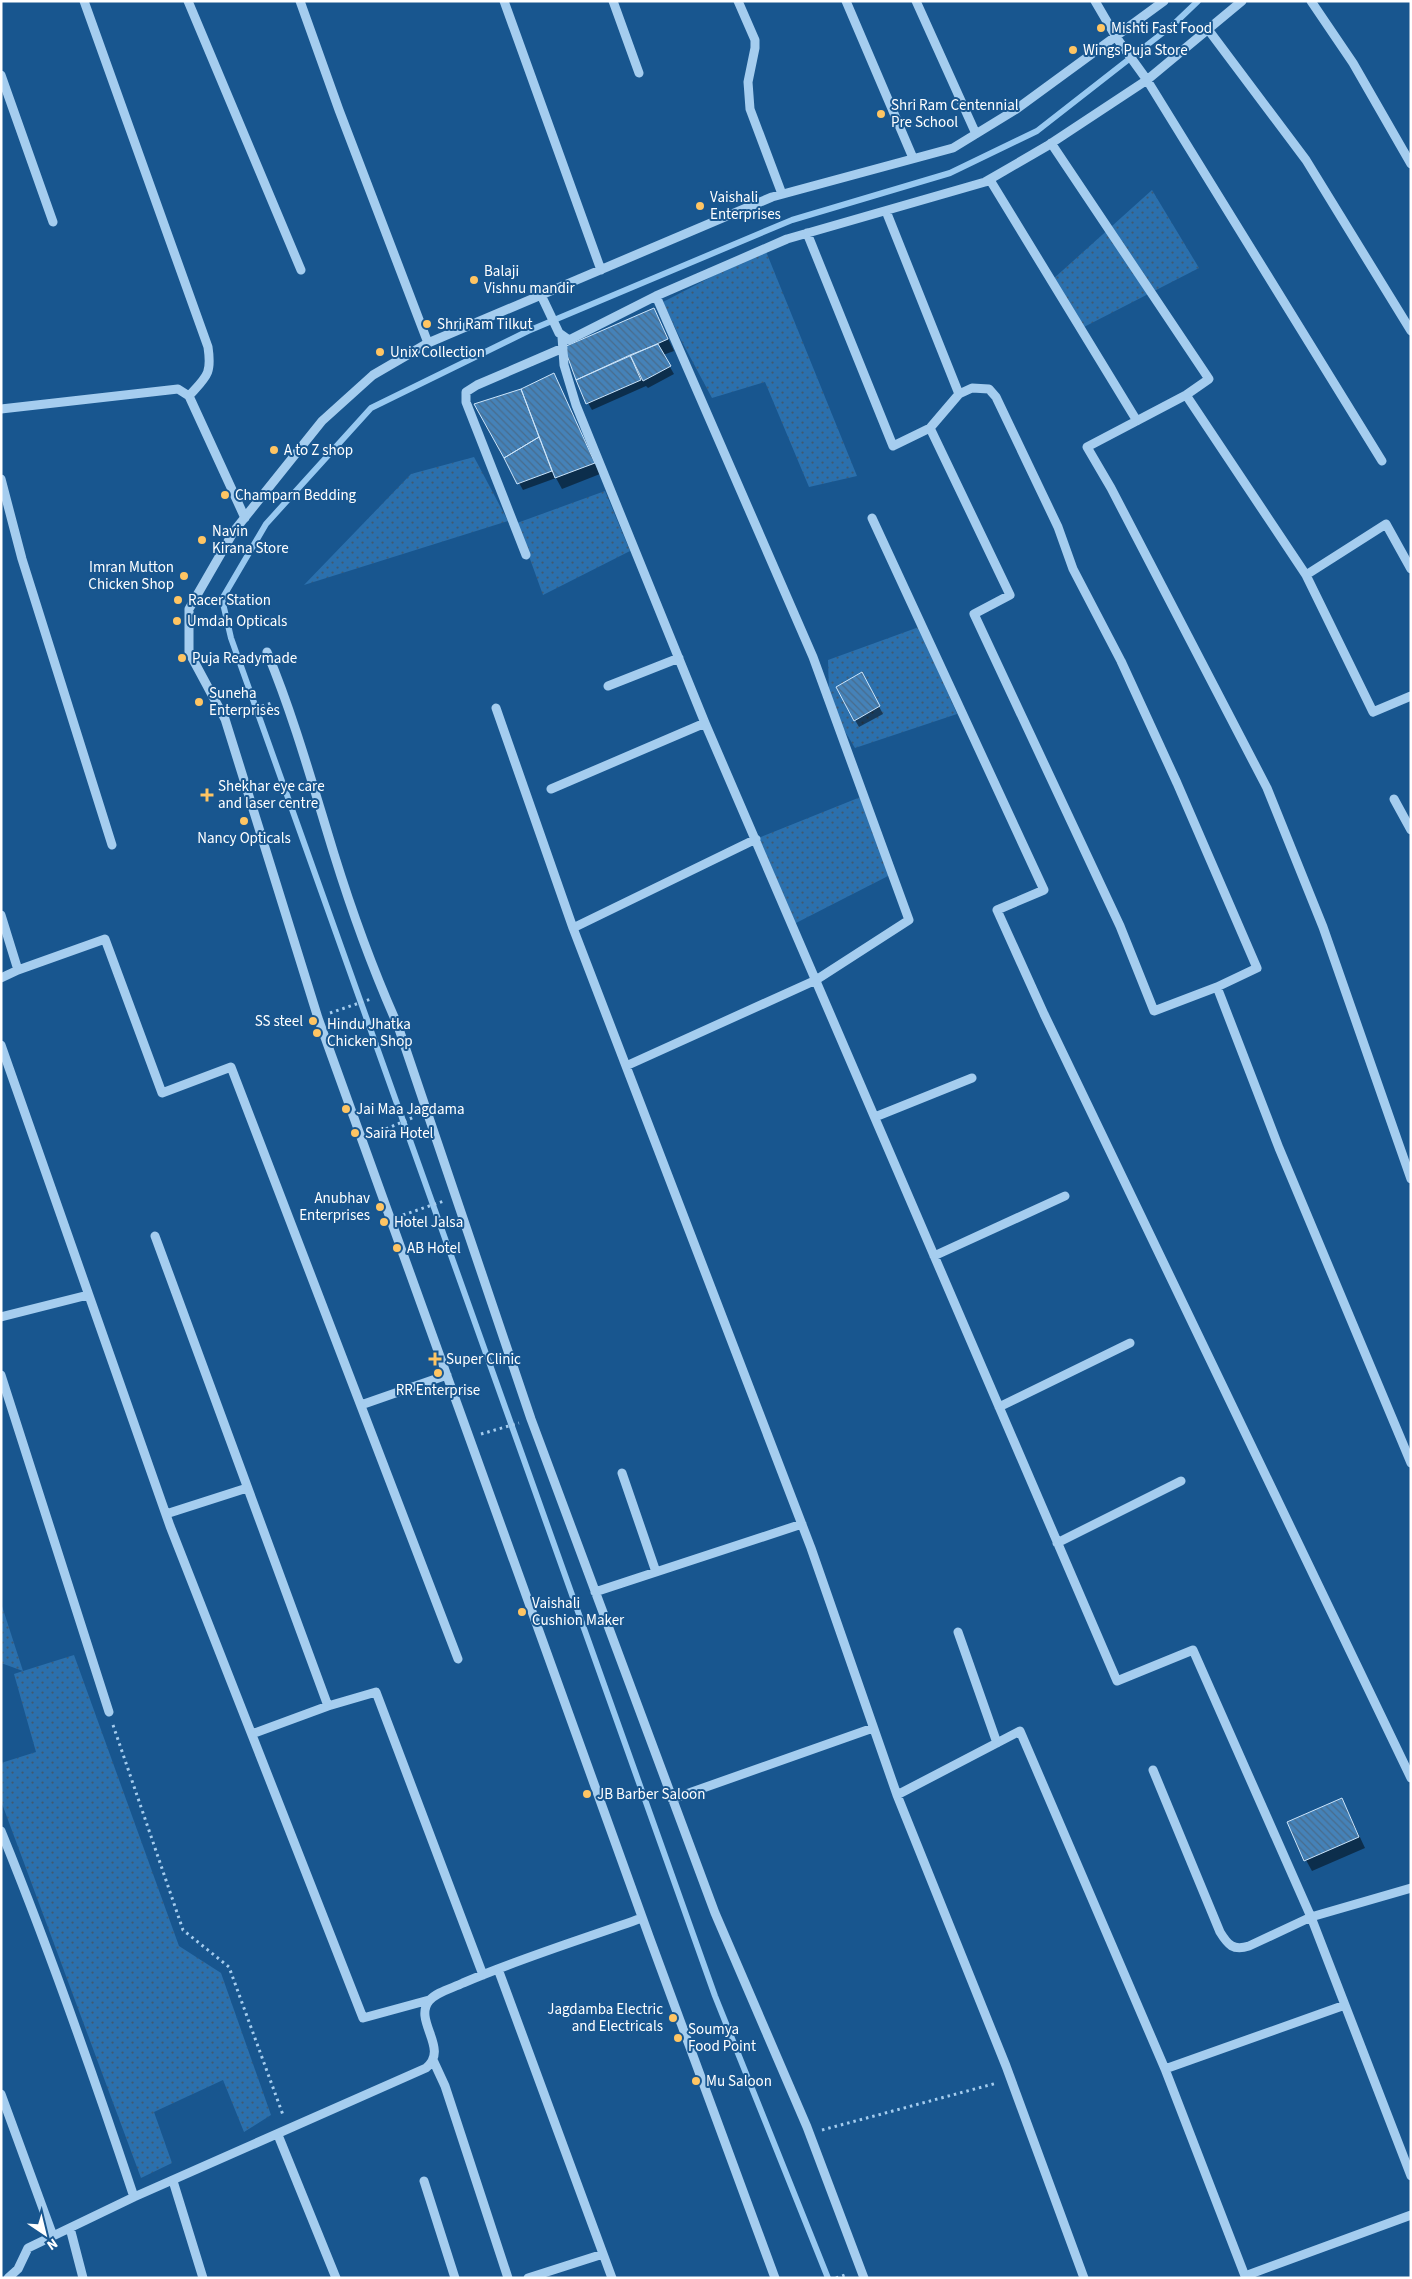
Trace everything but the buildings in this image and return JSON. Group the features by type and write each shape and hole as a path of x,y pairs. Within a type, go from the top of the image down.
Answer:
{"street":[{"path":"84,1 208,347 211,367 204,379 189,396"},
{"path":"188,1 301,270"},
{"path":"300,1 339,110 428,343"},
{"path":"504,1 601,270"},
{"path":"613,1 638,73"},
{"path":"738,1 751,28 756,48 748,82 750,109 782,194"},
{"path":"846,1 913,158"},
{"path":"916,1 976,134"},
{"path":"1095,1 1382,461"},
{"path":"775,2278 642,1918 318,1018 225,719 189,652 189,609 234,532 245,518 322,421 373,375 428,343 782,194 954,148 1015,110 1164,1"},
{"path":"561,335 568,340 656,296 787,239 990,180 1051,143 1146,80 1242,1"},
{"path":"1311,1 1353,63 1411,164"},
{"path":"1207,28 1306,160 1411,331"},
{"path":"1,75 53,222"},
{"path":"1051,143 1208,379 1186,395 1087,447 1111,488 1267,788 1323,927 1411,1180"},
{"path":"990,180 1137,421"},
{"path":"886,211 959,394"},
{"path":"807,233 893,446 930,428 959,394 972,388 980,388 989,389 994,395 1058,527 1073,569 1121,661 1177,783 1257,968 1217,987 1154,1011 1120,926 974,614 1010,595 930,428"},
{"path":"540,295 561,335 564,365 576,406 705,724 1117,1681 1194,1650 1311,1917 1411,2176"},
{"path":"626,1066 816,980 909,920 813,657 656,296"},
{"path":"526,555 465,396 466,392 477,385 563,348"},
{"path":"1,409 178,389 189,396 245,518"},
{"path":"1186,395 1306,575 1374,712 1411,696"},
{"path":"1,478 22,559 112,845"},
{"path":"872,518 1044,890 998,910 1044,1014 1408,1762 1411,1778"},
{"path":"1306,575 1386,524 1411,569"},
{"path":"267,652 286,698 335,857 384,995 398,1026 531,1419 715,1913 809,2133 864,2278"},
{"path":"608,686 679,658"},
{"path":"496,708 573,928 802,1524 897,1795 1011,2080 1084,2278"},
{"path":"551,789 705,724"},
{"path":"1394,799 1411,830"},
{"path":"573,928 756,839"},
{"path":"1,915 18,970"},
{"path":"1,978 18,970 105,939 162,1093 232,1067 458,1659"},
{"path":"1217,987 1283,1157 1411,1463"},
{"path":"1,1045 166,1514 363,2018 429,2000 483,1975 642,1918"},
{"path":"875,1117 972,1078"},
{"path":"934,1256 1065,1196"},
{"path":"155,1236 328,1706"},
{"path":"1,1317 88,1294"},
{"path":"999,1408 1130,1343"},
{"path":"1,1375 109,1712"},
{"path":"361,1405 447,1375"},
{"path":"622,1473 656,1572"},
{"path":"1058,1543 1181,1481"},
{"path":"166,1514 247,1488"},
{"path":"595,1592 802,1524"},
{"path":"958,1632 998,1743"},
{"path":"252,1734 328,1706 376,1692 483,1975"},
{"path":"672,1799 873,1728"},
{"path":"897,1795 1020,1731 1165,2069 1245,2276 1411,2216"},
{"path":"1153,1770 1220,1932 1232,1947 1239,1949 1311,1917 1411,1888"},
{"path":"1,1830 38,1922 134,2197"},
{"path":"498,1970 612,2278"},
{"path":"10,2277 18,2269 28,2248 134,2197 426,2068 433,2060 435,2049 427,2026 425,2011 429,2000"},
{"path":"1165,2069 1345,2005"},
{"path":"433,2060 445,2086 508,2278"},
{"path":"1,2094 53,2236"},
{"path":"278,2135 336,2278"},
{"path":"173,2180 203,2278"},
{"path":"424,2181 455,2278"},
{"path":"70,2228 84,2278"},
{"path":"528,2278 603,2254"}],"path":[{"path":"242,713 270,704"},
{"path":"341,1010 365,1002"},
{"path":"389,1128 409,1120"},
{"path":"416,1210 441,1202"},
{"path":"492,1431 516,1424"},
{"path":"109,1712 183,1930 228,1967 289,2130"},
{"path":"809,2133 1011,2080"}],"shaded area":[{"path":"1152,190 1199,268 1082,328 1052,280"},
{"path":"765,249 857,476 809,487 765,382 712,398 663,302"},
{"path":"474,457 508,521 304,585 411,474"},
{"path":"605,491 630,551 543,595 517,523"},
{"path":"919,627 957,714 855,748 841,725 829,693 828,660"},
{"path":"863,796 892,874 792,925 756,839"},
{"path":"1,1603 23,1671 1,1663"},
{"path":"74,1655 179,1946 221,1973 271,2115 244,2132 223,2080 154,2112 172,2163 141,2178 1,1801 1,1763 36,1752 14,1674"}],"waterway":[{"path":"828,2278 715,1996 231,638 222,599 266,524 371,408 528,331 792,220 950,173 1037,131 1174,24 1198,1"}],"place":[{"name":"Mishti Fast Food","path":"1101,28"},
{"name":"Wings Puja Store","path":"1073,50"},
{"name":"Shri Ram Centennial Pre School","path":"881,114"},
{"name":"Vaishali Enterprises","path":"700,206"},
{"name":"Balaji Vishnu mandir","path":"474,280"},
{"name":"Shri Ram Tilkut","path":"427,324"},
{"name":"Unix Collection","path":"380,352"},
{"name":"A to Z shop","path":"274,450"},
{"name":"Champarn Bedding","path":"225,495"},
{"name":"Navin Kirana Store","path":"202,540"},
{"name":"Imran Mutton Chicken Shop","path":"184,576"},
{"name":"Racer Station","path":"178,600"},
{"name":"Umdah Opticals","path":"177,621"},
{"name":"Puja Readymade","path":"182,658"},
{"name":"Suneha Enterprises","path":"199,702"},
{"name":"Shekhar eye care and laser centre","path":"207,795"},
{"name":"Nancy Opticals","path":"244,821"},
{"name":"SS steel","path":"313,1021"},
{"name":"Hindu Jhatka Chicken Shop","path":"317,1033"},
{"name":"Jai Maa Jagdama","path":"346,1109"},
{"name":"Saira Hotel","path":"355,1133"},
{"name":"Anubhav Enterprises","path":"380,1207"},
{"name":"Hotel Jalsa","path":"384,1222"},
{"name":"AB Hotel","path":"397,1248"},
{"name":"Super Clinic","path":"435,1359"},
{"name":"RR Enterprise","path":"438,1373"},
{"name":"Vaishali Cushion Maker","path":"522,1612"},
{"name":"JB Barber Saloon","path":"587,1794"},
{"name":"Jagdamba Electric and Electricals","path":"673,2018"},
{"name":"Soumya Food Point","path":"678,2038"},
{"name":"Mu Saloon","path":"696,2081"}]}
